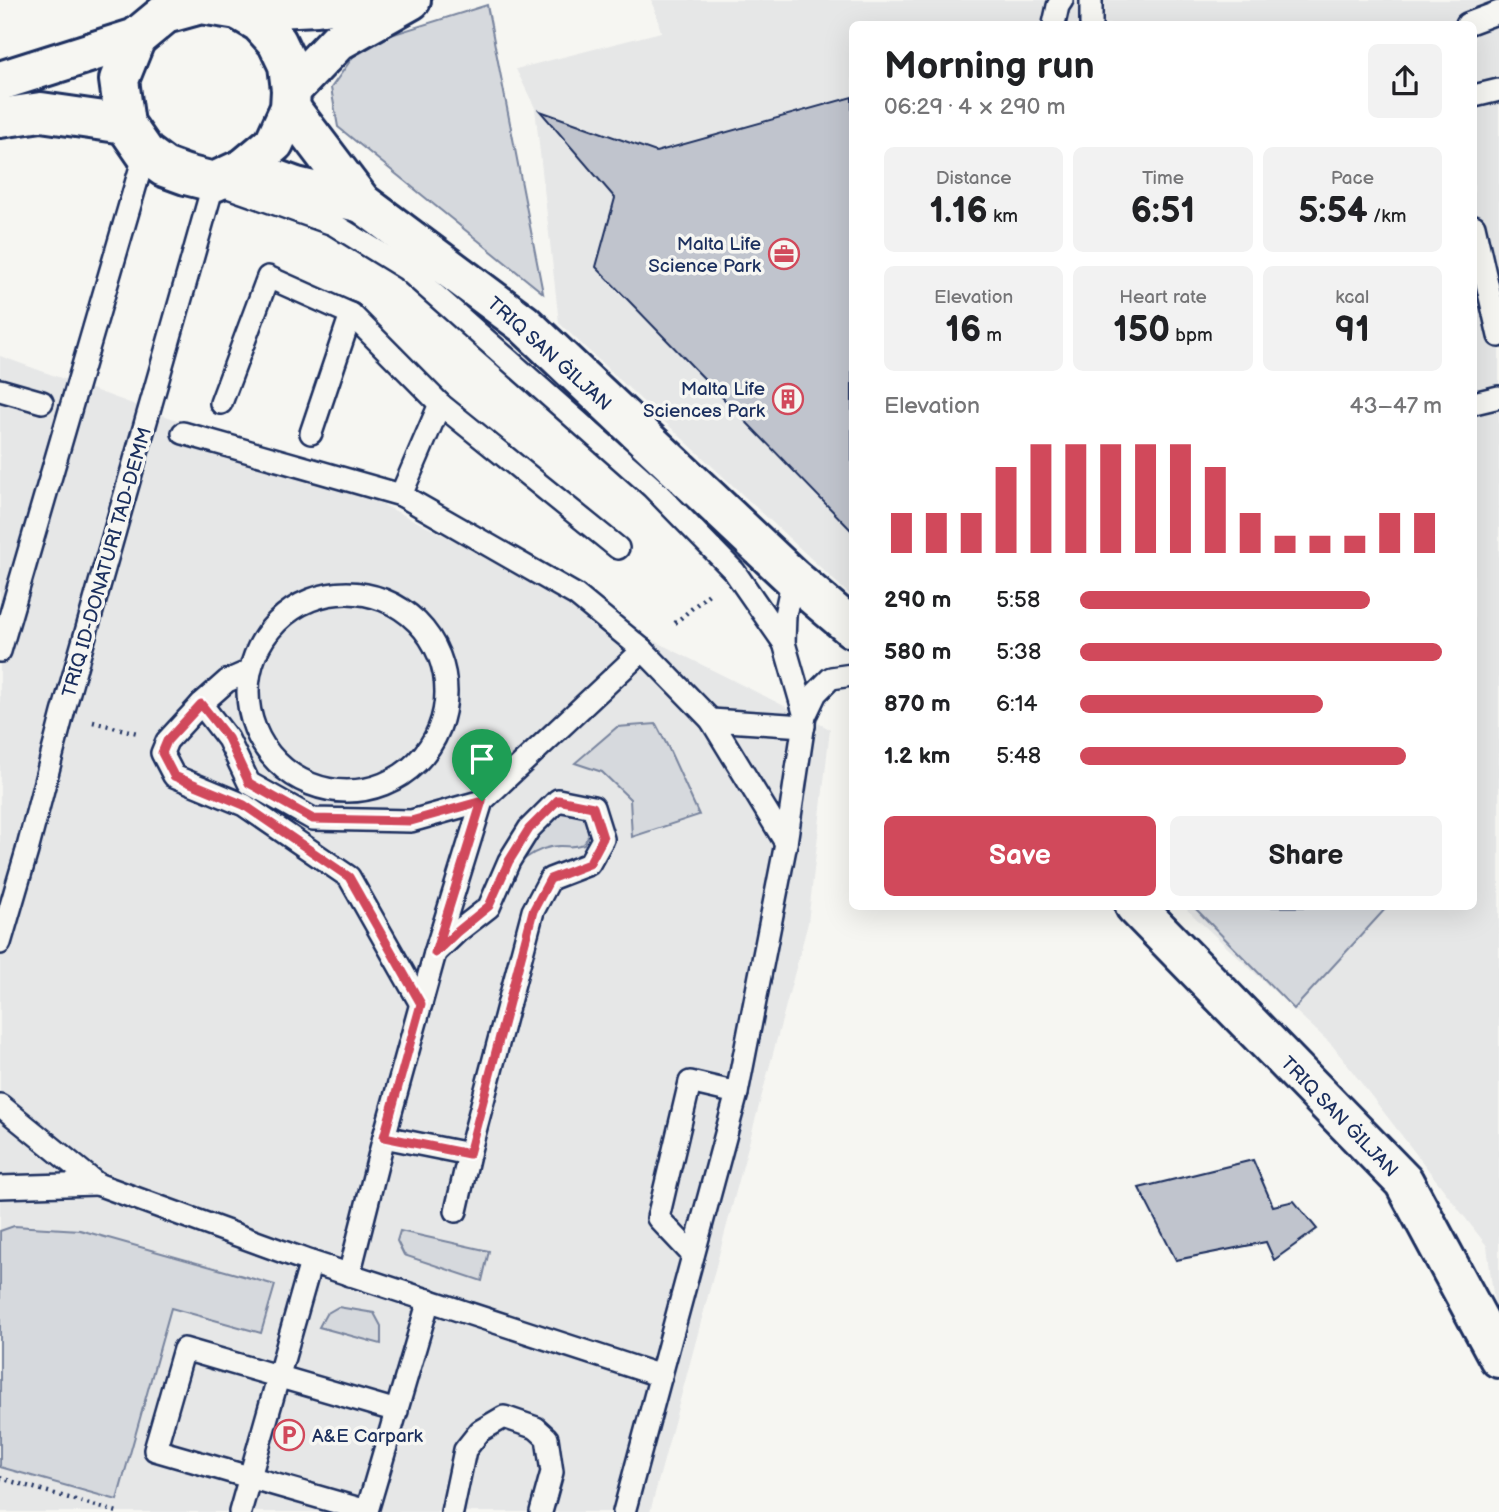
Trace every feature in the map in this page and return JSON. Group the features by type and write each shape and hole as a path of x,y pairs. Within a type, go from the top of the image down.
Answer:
{"street":[{"path":"0,81 136,38 165,14 201,4 238,10 317,6 363,0"},
{"path":"0,118 41,112 135,139 164,167 186,175 229,175 274,143 291,99 338,41 411,0"},
{"path":"238,10 260,23 277,42 288,65 291,99"},
{"path":"135,139 119,80 136,38"},
{"name":"TRIQ SAN ĠILJAN","path":"291,99 362,203 524,324 793,578 849,625"},
{"name":"TRIQ SAN ĠILJAN","path":"229,175 362,203"},
{"name":"TRIQ SAN ĠILJAN","path":"1139,910 1405,1182 1499,1358"}],"lane":[{"path":"1055,21 1062,0"},
{"path":"1091,0 1091,21"},
{"path":"1475,21 1499,12"},
{"path":"1477,95 1499,90"},
{"path":"0,651 135,139"},
{"path":"229,175 334,223 406,269 652,487 734,571 785,643"},
{"name":"TRIQ ID-DONATURI TAD-DEMM","path":"0,943 63,713 229,175"},
{"path":"1477,239 1499,336"},
{"path":"221,403 268,277 351,314 440,404 618,548"},
{"path":"312,433 351,314"},
{"path":"0,390 42,402"},
{"path":"1477,402 1499,397"},
{"path":"401,495 440,404"},
{"path":"183,433 401,495 576,595 643,650 711,720 786,843"},
{"path":"793,578 785,615 785,643 805,721"},
{"path":"250,671 248,703 257,734 274,761 300,780 331,790 363,791 393,780 419,761 438,734 446,702 444,668 431,638 409,612 379,597 346,592 313,597 284,614 262,639 250,671 227,681 201,704 167,741 162,753 174,776 244,805 349,877 421,1004"},
{"path":"201,704 228,738 249,783 313,819 411,821 482,801 643,650"},
{"path":"624,1512 737,1093 786,843 805,721 816,693 831,678 849,675"},
{"path":"711,720 805,721"},
{"path":"435,953 489,906 509,861 529,829 558,800 593,807 603,838 589,864 550,879 533,911 456,1211"},
{"path":"349,1275 435,953 482,801"},
{"path":"694,1255 659,1218 690,1082 737,1093"},
{"path":"0,1105 97,1184 349,1275 661,1376"},
{"path":"384,1137 469,1154"},
{"path":"0,1187 97,1184"},
{"path":"240,1512 311,1262"},
{"path":"397,1411 184,1349 155,1450 367,1512 397,1411 429,1300"},
{"path":"452,1512 465,1450 480,1431 504,1417 536,1428 547,1438 552,1472 541,1512"}],"path":[{"path":"675,623 734,571"},
{"path":"93,722 167,741"},
{"path":"0,1478 117,1512"}],"shaded area":[{"path":"652,0 1499,0 1499,1310 1494,1302 1487,1246 1332,1045 1187,910 1477,910 1477,21 849,21 849,594 559,323 535,108 516,69 661,32"},
{"path":"487,5 543,293 338,127 331,88 362,44"},
{"path":"0,356 310,468 830,729 808,923 650,1512 0,1512"},
{"path":"656,724 699,815 632,837 630,799 602,772 575,763 617,727"},
{"path":"559,811 584,812 591,830 584,844 546,848 526,858 533,837"},
{"path":"1197,910 1384,910 1294,1009"},
{"path":"14,1226 80,1230 275,1285 261,1333 171,1308 117,1500 0,1467 0,1231"},
{"path":"400,1231 489,1251 482,1281 404,1255 397,1241"},
{"path":"338,1307 374,1313 381,1326 381,1344 319,1327 326,1314"}],"building":[{"name":"Malta Life Sciences Park","path":"849,98 849,528 596,267 615,198 540,111 656,152"},
{"path":"1253,1160 1273,1206 1294,1201 1317,1229 1274,1260 1266,1242 1176,1260 1139,1188"}],"place":[{"name":"Malta Life Science Park","path":"784,254"},
{"name":"Malta Life Sciences Park","path":"788,399"},
{"name":"A&E Carpark","path":"289,1435"}],"route":[{"path":"201,704 228,738 249,783 313,819 411,821 482,801 435,953 489,906 509,861 529,829 558,800 593,807 603,838 589,864 550,879 533,911 469,1154 384,1137 421,1004 349,877 244,805 174,776 162,753 167,741 201,704"}]}
